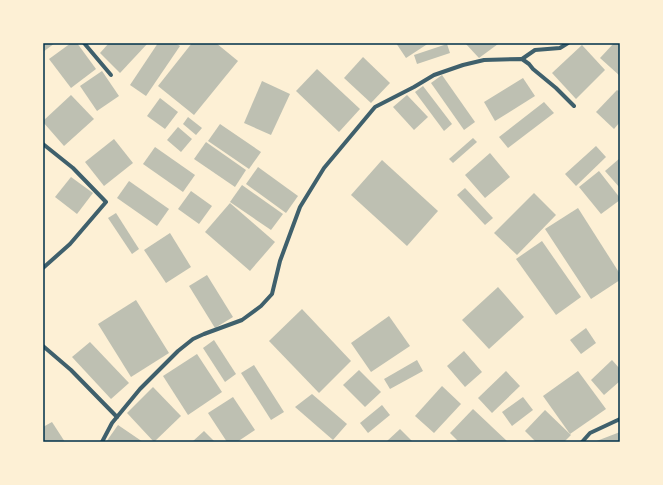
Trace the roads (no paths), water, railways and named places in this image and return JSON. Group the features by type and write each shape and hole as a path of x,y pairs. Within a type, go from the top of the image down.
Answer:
{"street":[{"path":"84,43 111,74"},
{"path":"102,442 117,417 140,389 183,347 193,339 214,329 242,320 261,306 272,294 280,261 300,207 324,168 375,107 434,75 448,70 484,60 522,59 535,50 560,48 568,43"},
{"path":"522,59 556,88 574,106"},
{"path":"43,144 73,168 106,202 70,244 43,268"},
{"path":"43,346 70,370 117,417"},
{"path":"582,442 590,433 620,419"}]}
